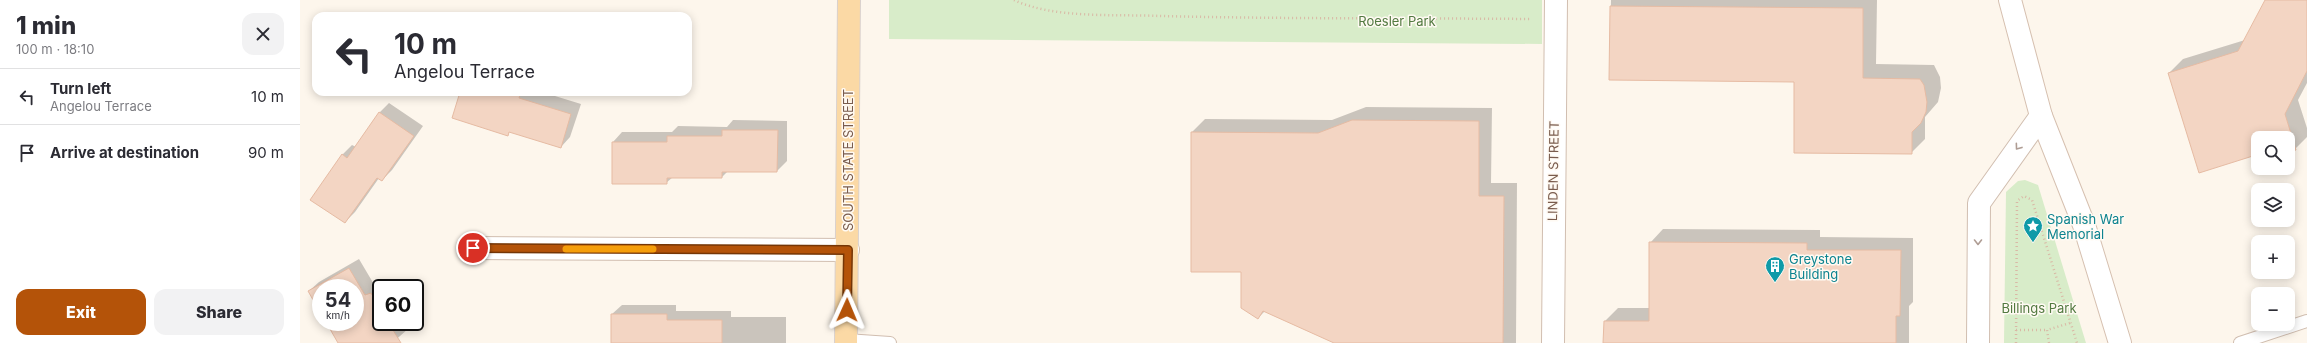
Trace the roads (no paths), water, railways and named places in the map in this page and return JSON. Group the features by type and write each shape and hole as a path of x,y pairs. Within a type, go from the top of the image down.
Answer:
{"main road":[{"name":"SOUTH STATE STREET","path":"846,341 849,0"}],"street":[{"path":"2010,0 2041,116 2084,225 2120,343"},
{"name":"LINDEN STREET","path":"1553,343 1555,10"},
{"path":"1978,343 1978,203 2041,116"},
{"path":"473,248 848,250"}],"lane":[{"path":"2240,343 2307,321"},
{"path":"846,341 890,343"}],"place":[{"name":"Spanish War Memorial","path":"2033,243"},
{"name":"Greystone Building","path":"1775,283"}],"park label":[{"name":"Roesler Park","path":"1397,21"},
{"name":"Billings Park","path":"2039,308"}]}
